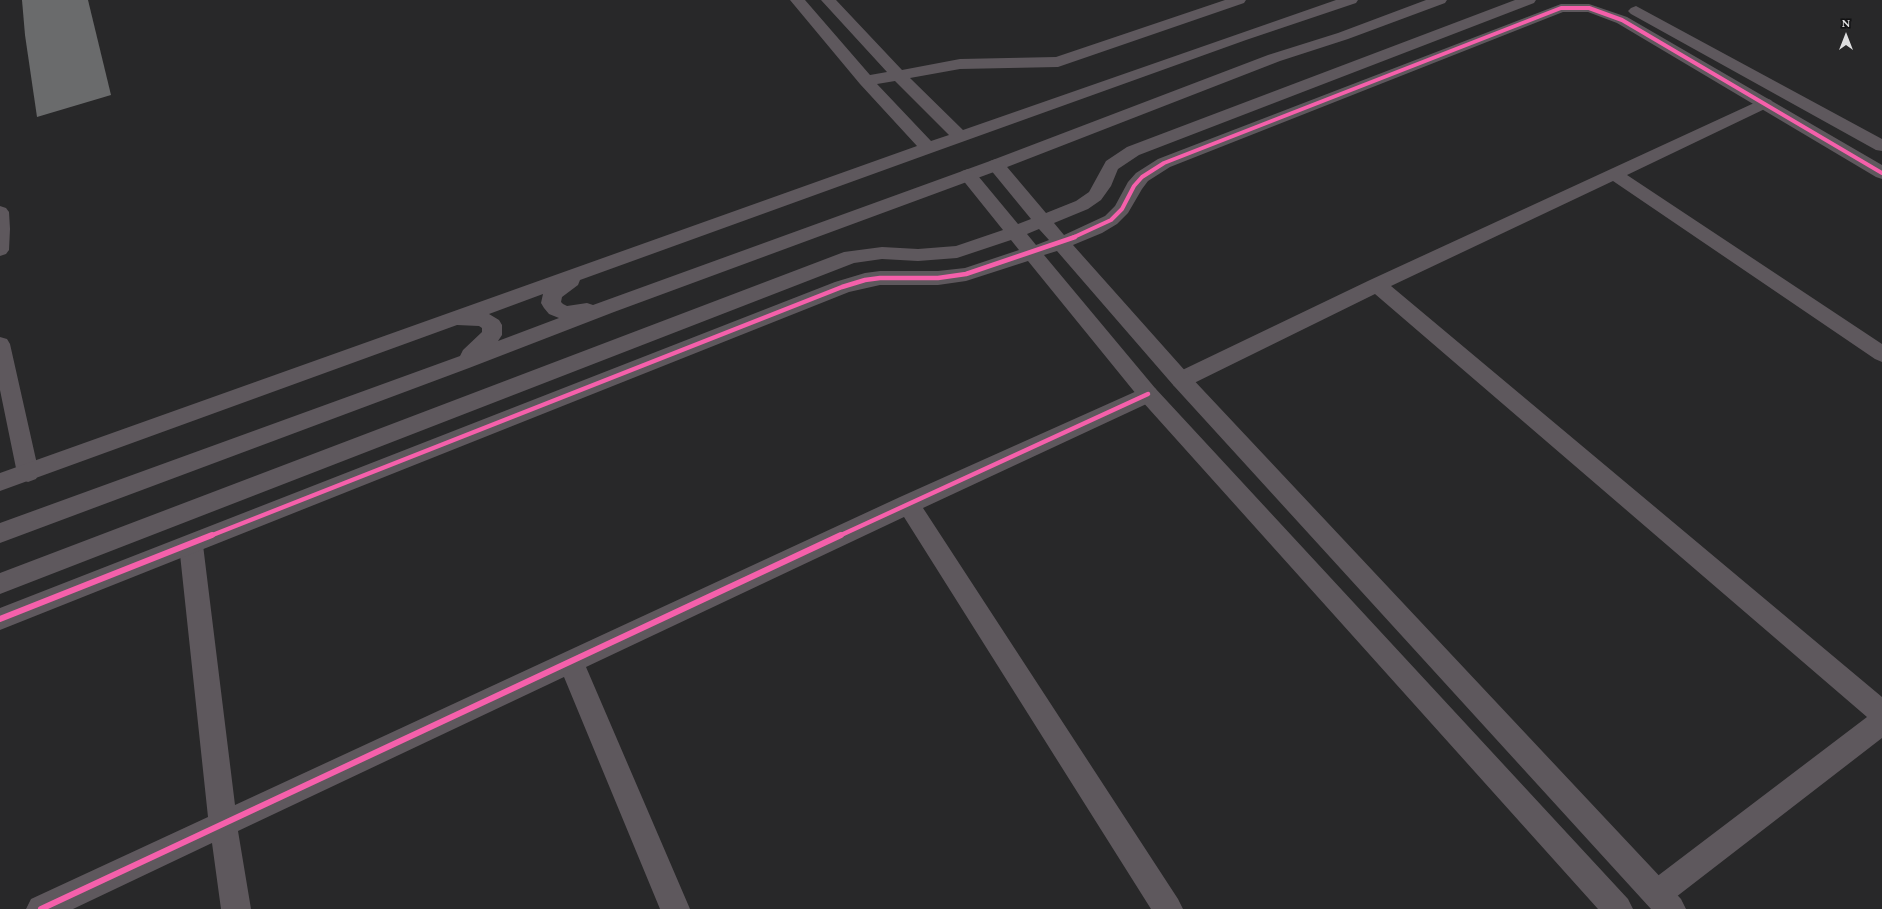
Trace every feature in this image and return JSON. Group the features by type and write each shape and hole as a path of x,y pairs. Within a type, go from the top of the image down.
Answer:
{"street":[{"path":"866,81 960,64 1058,62 1239,0"},
{"path":"0,482 450,319 581,274 960,136 1241,37 1313,25 1351,0"},
{"path":"0,532 462,363 607,307 996,165 1275,47 1343,36 1440,0"},
{"path":"0,584 851,257 882,253 918,255 957,252 1044,221 1082,205 1094,196 1102,186 1106,174 1112,166 1133,151 1529,0"},
{"path":"802,5 835,1 898,75 960,136"},
{"path":"1616,1 1882,146"},
{"path":"0,619 859,282 880,278 938,278 966,274 1061,243 1096,229 1111,220 1122,209 1134,186 1152,170 1561,8 1588,4 1622,20 1882,173"},
{"path":"802,5 866,81 928,148"},
{"path":"1313,25 1323,34 1343,36"},
{"path":"1241,37 1275,47"},
{"path":"1356,66 1376,80"},
{"path":"1181,380 1377,285 1765,103"},
{"path":"996,165 1061,243 1181,380 1664,901 1882,722"},
{"path":"1614,174 1882,354"},
{"path":"968,175 1148,394 1618,909"},
{"path":"581,274 553,294 551,302 556,309 566,313 607,307"},
{"path":"1377,285 1882,713"},
{"path":"450,319 483,319 492,325 492,335 462,363"},
{"path":"561,368 575,394"},
{"path":"41,909 908,504 1148,394"},
{"path":"908,504 1168,909"},
{"path":"191,545 223,824 236,909"},
{"path":"571,662 675,909"}],"lane":[{"path":"0,212 2,229 0,250"},
{"path":"0,344 28,473"}],"building":[{"path":"22,0 88,0 111,95 37,117 25,35"}],"cycle path":[{"path":"0,619 842,287 865,280 880,278 938,278 966,274 1061,243 1095,229 1111,220 1122,209 1134,186 1142,177 1164,163 1561,8 1589,8 1622,20 1882,173"},
{"path":"41,909 908,504 1148,394"}]}
